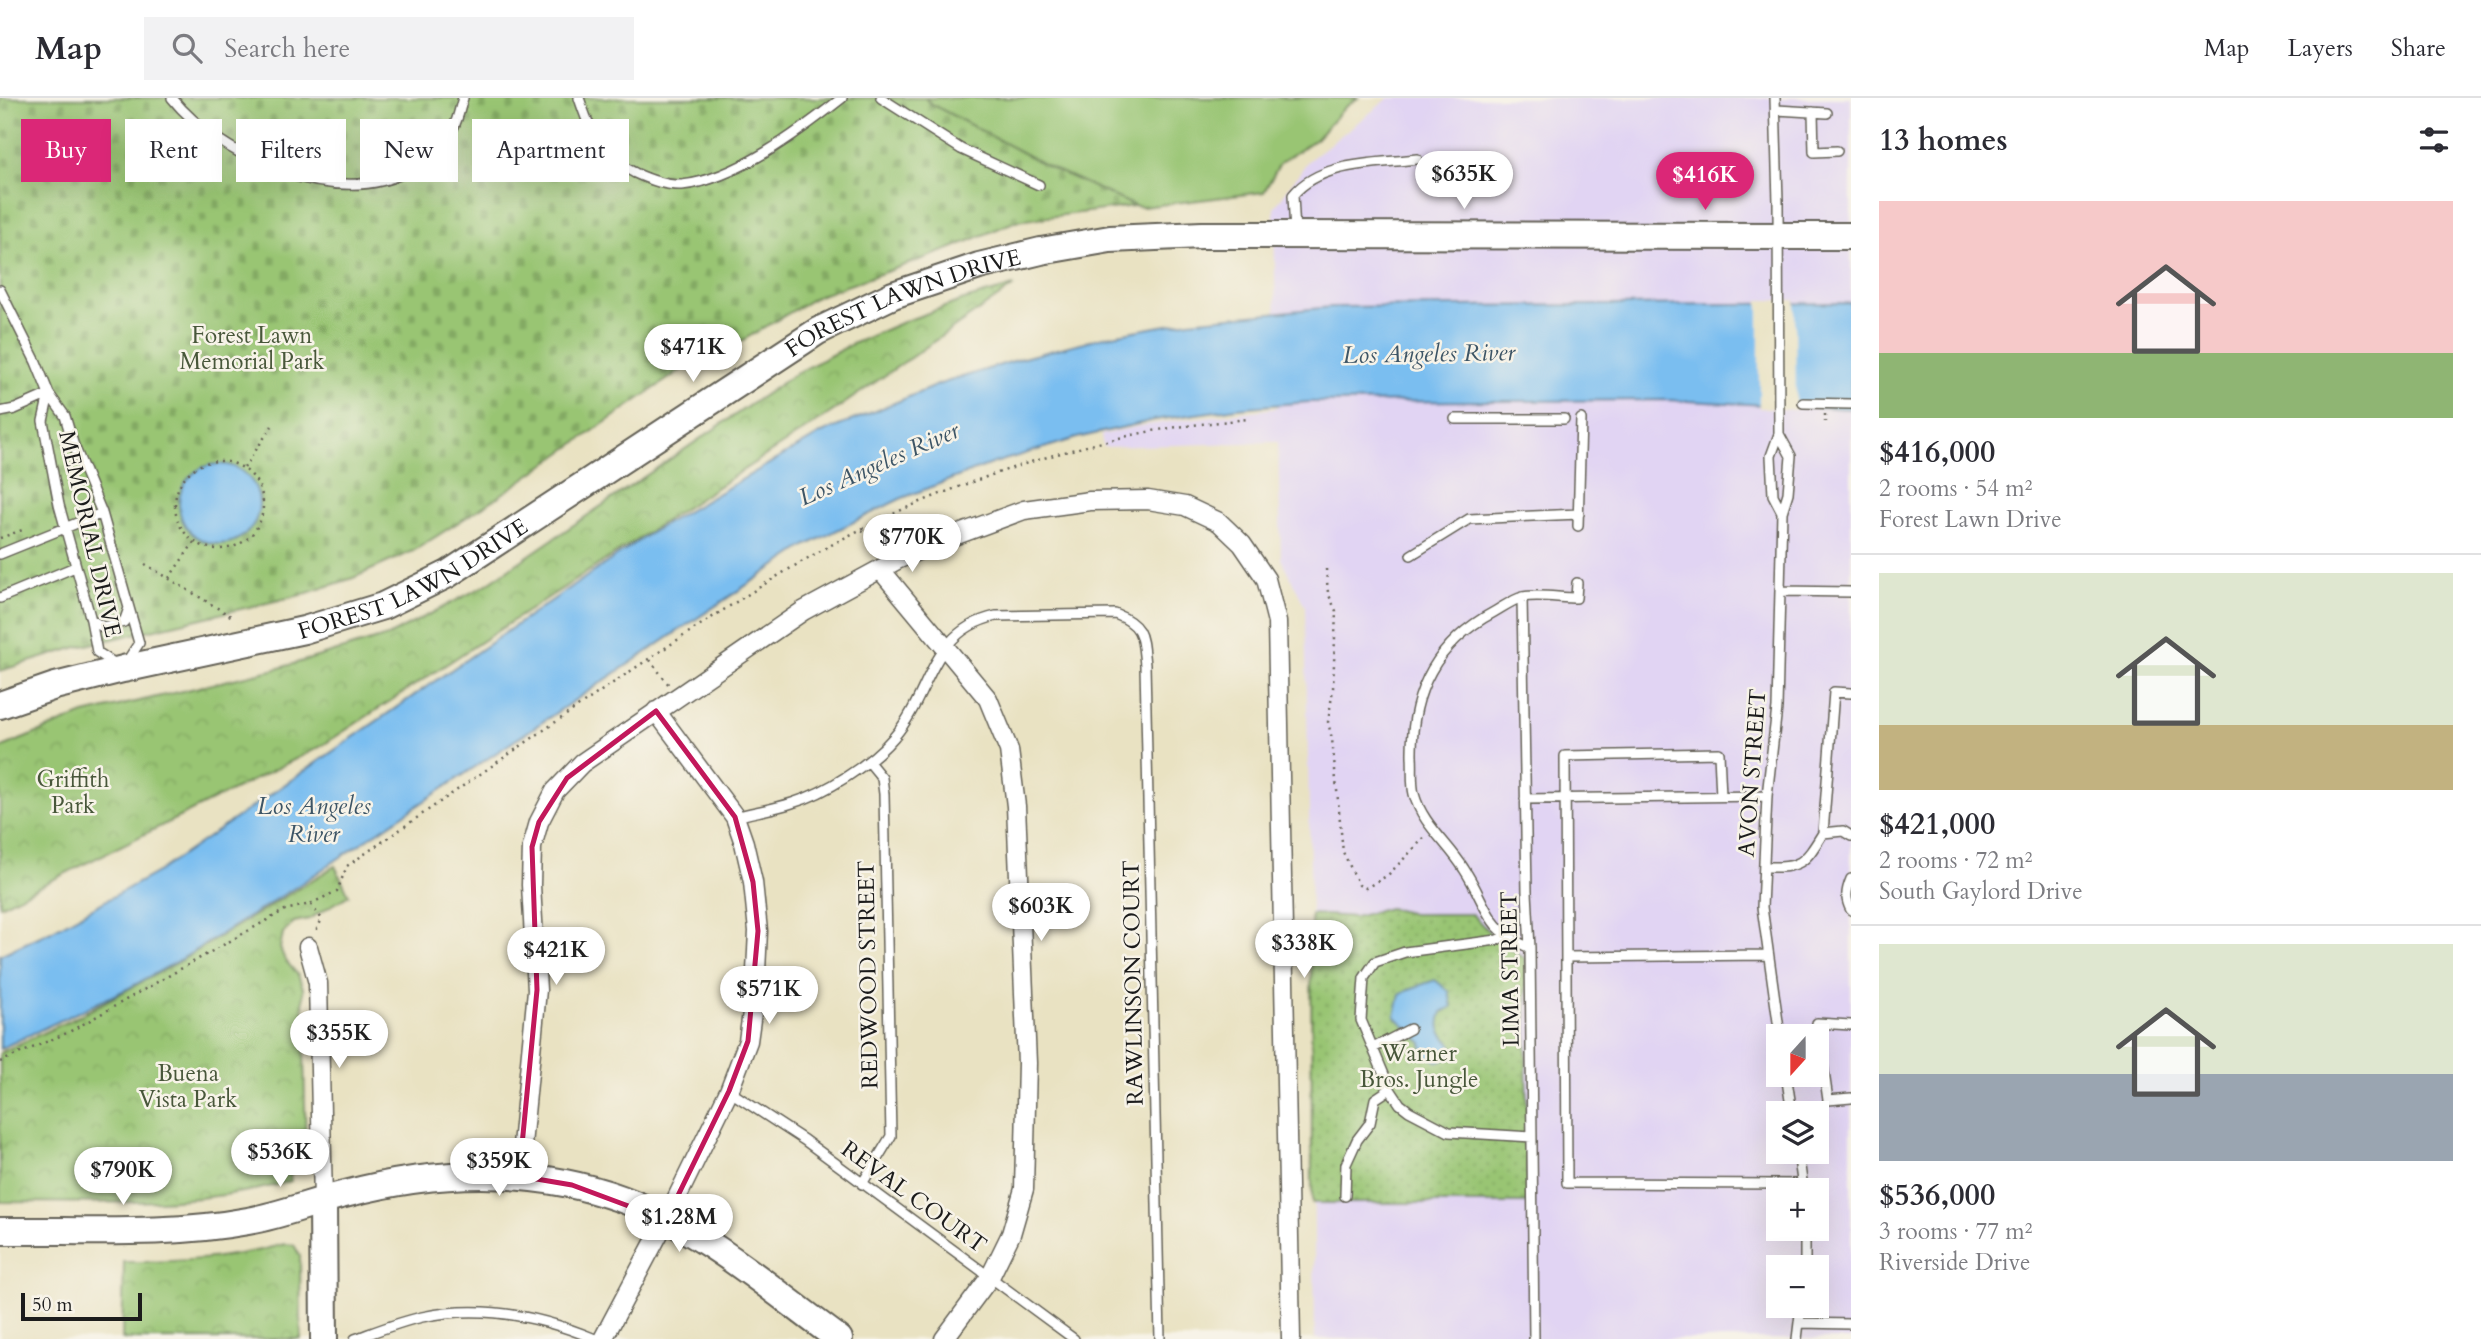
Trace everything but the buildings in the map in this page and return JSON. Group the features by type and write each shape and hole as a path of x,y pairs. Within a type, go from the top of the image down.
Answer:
{"street":[{"name":"FOREST LAWN DRIVE","path":"0,705 55,685 304,630 383,606 448,574 818,331 892,295 979,266 1041,251 1111,239 1202,235 1851,236"},
{"path":"519,1176 537,990 531,885 532,847 539,822 555,791 582,763 803,611 935,542 1024,510 1090,501 1148,500 1185,506 1219,522 1242,544 1266,579 1278,622 1291,1339"},
{"path":"880,569 988,699 1009,750 1016,806 1027,1063 1024,1189 1011,1234 990,1277 944,1339"},
{"path":"603,1339 666,1220 729,1091 748,1041 755,990 758,931 753,882 735,817 656,711"},
{"path":"308,947 318,983 324,1339"},
{"path":"0,1231 192,1229 248,1221 389,1184 483,1173 519,1176 572,1185 622,1199 666,1220 714,1249 839,1339"}],"lane":[{"path":"172,98 210,134 252,161 292,176 336,184 378,181 411,169 453,129 463,98"},
{"path":"579,98 598,144 613,161 649,179 680,185 713,178 745,164 813,121 842,98"},
{"path":"881,98 961,149 1040,184"},
{"name":"AVON STREET","path":"1775,98 1779,235 1779,434 1771,456 1773,495 1782,512"},
{"path":"1777,110 1827,113"},
{"path":"1813,112 1814,152 1837,151"},
{"path":"1295,235 1293,195 1302,184 1331,170 1417,159"},
{"name":"MEMORIAL DRIVE","path":"0,290 49,394 65,416 73,443 102,513 139,643 122,669 97,652 91,620 65,528 43,421 49,394"},
{"path":"0,412 15,409 49,394"},
{"path":"1803,403 1851,404"},
{"path":"1455,419 1564,419"},
{"path":"1578,526 1581,419"},
{"name":"AVON STREET","path":"1778,1024 1762,907 1767,796 1777,708 1782,512 1788,492 1791,456 1779,434"},
{"path":"0,554 102,513"},
{"path":"1411,555 1469,519 1579,514"},
{"path":"0,598 75,567"},
{"path":"1530,948 1506,936 1494,924 1464,869 1420,810 1413,792 1412,737 1424,685 1434,664 1448,645 1483,618 1521,597 1576,598 1577,583"},
{"path":"1782,591 1851,592"},
{"name":"LIMA STREET","path":"1521,597 1530,948 1534,1339"},
{"path":"91,620 103,627 124,622 129,607"},
{"name":"RAWLINSON COURT","path":"946,648 964,627 977,620 996,616 1115,614 1129,619 1138,627 1142,638 1145,665 1160,1339"},
{"path":"735,817 794,803 869,762 894,737 946,648"},
{"path":"1763,867 1788,868 1801,863 1809,856 1823,833 1834,692 1851,692"},
{"path":"1721,796 1719,753 1565,756 1567,1183 1766,1186"},
{"name":"REDWOOD STREET","path":"862,1184 891,1136 884,794 882,778 869,762"},
{"path":"1525,799 1767,796"},
{"path":"1823,833 1843,831 1851,836"},
{"path":"1851,879 1846,900 1851,910"},
{"path":"1506,936 1497,940 1405,952 1375,962 1364,978 1361,1020 1390,1088 1400,1104 1409,1111 1449,1132 1532,1137"},
{"path":"1566,957 1768,955"},
{"path":"1851,1025 1817,1023 1828,1100 1851,1098"},
{"path":"1373,1048 1410,1029"},
{"path":"1345,1196 1346,1164 1357,1140 1370,1123 1375,1099 1390,1088"},
{"name":"REVAL COURT","path":"729,1091 804,1140 1074,1339"},
{"path":"355,1339 421,1317 462,1312 498,1312 541,1320 595,1339"},
{"path":"1797,1339 1800,1318"},
{"path":"1799,1323 1851,1324"}],"path":[{"path":"0,1062 69,1032 285,910 310,904 337,891 346,866 649,659 799,562 861,530 910,506 994,474 1093,444 1145,432 1247,419"},
{"path":"244,468 272,426"},
{"path":"211,461 234,463 244,468 260,487 262,512 259,524 242,542 231,547 219,549 195,541 186,534 176,513 177,491 182,480 190,471 211,461"},
{"path":"0,538 24,528"},
{"path":"861,530 882,542 897,560"},
{"path":"169,578 195,541"},
{"path":"145,564 234,618"},
{"path":"1326,569 1328,593 1336,611 1333,689 1328,722 1343,852 1359,885 1366,888 1388,874 1433,830"},
{"path":"649,659 677,696"},
{"path":"308,947 322,919 310,904"}],"highlighted area":[{"path":"656,711 735,817 753,882 758,931 748,1041 729,1091 666,1220 572,1185 519,1176 537,990 532,847 539,822 567,778"}],"shaded area":[{"path":"1389,98 1851,98 1851,1339 1315,1339 1305,606 1281,559 1278,442 1103,447 1101,435 1140,426 1277,408 1274,208 1308,161"}],"green space":[{"name":"Forest Lawn Memorial Park","path":"0,98 925,98 931,104 1049,167 1135,206 1016,221 950,249 818,296 709,360 704,354 492,501 413,551 353,578 301,595 74,648 0,671"},
{"path":"925,98 1358,98 1345,107 1316,139 1280,163 1264,192 1143,207 1135,206 1049,167 931,104"},
{"name":"Griffith Park","path":"1014,286 838,408 320,747 0,906 0,748 84,714 276,669 388,636 484,586 795,374 852,344 903,322 964,300"},
{"name":"Buena Vista Park","path":"335,866 349,895 309,919 294,922 283,933 280,948 285,960 298,975 303,988 306,1162 300,1163 290,1175 291,1181 255,1190 183,1200 0,1202 0,1053 77,1017 177,963"},
{"name":"Warner Bros. Jungle","path":"1389,908 1413,914 1472,914 1497,940 1526,959 1527,1203 1312,1203 1311,914 1355,917"},
{"path":"285,1244 294,1245 300,1256 301,1339 122,1339 124,1262 205,1259"}],"water":[{"name":"Los Angeles River","path":"1851,303 1851,409 1666,400 1308,402 1237,408 1155,420 1077,438 991,464 900,499 805,546 296,887 183,958 127,989 0,1049 0,955 49,932 159,871 650,533 822,433 940,384 1107,336 1189,321 1331,307"},
{"path":"211,464 227,464 248,475 259,496 259,512 248,533 227,544 211,544 197,538 185,526 179,512 179,496 185,482 197,470"},
{"path":"1435,980 1449,991 1452,1007 1442,1012 1440,1026 1457,1055 1439,1062 1424,1055 1422,1043 1395,1016 1400,995"}],"pier":[{"path":"1759,300 1795,300 1796,410 1759,408"}]}
